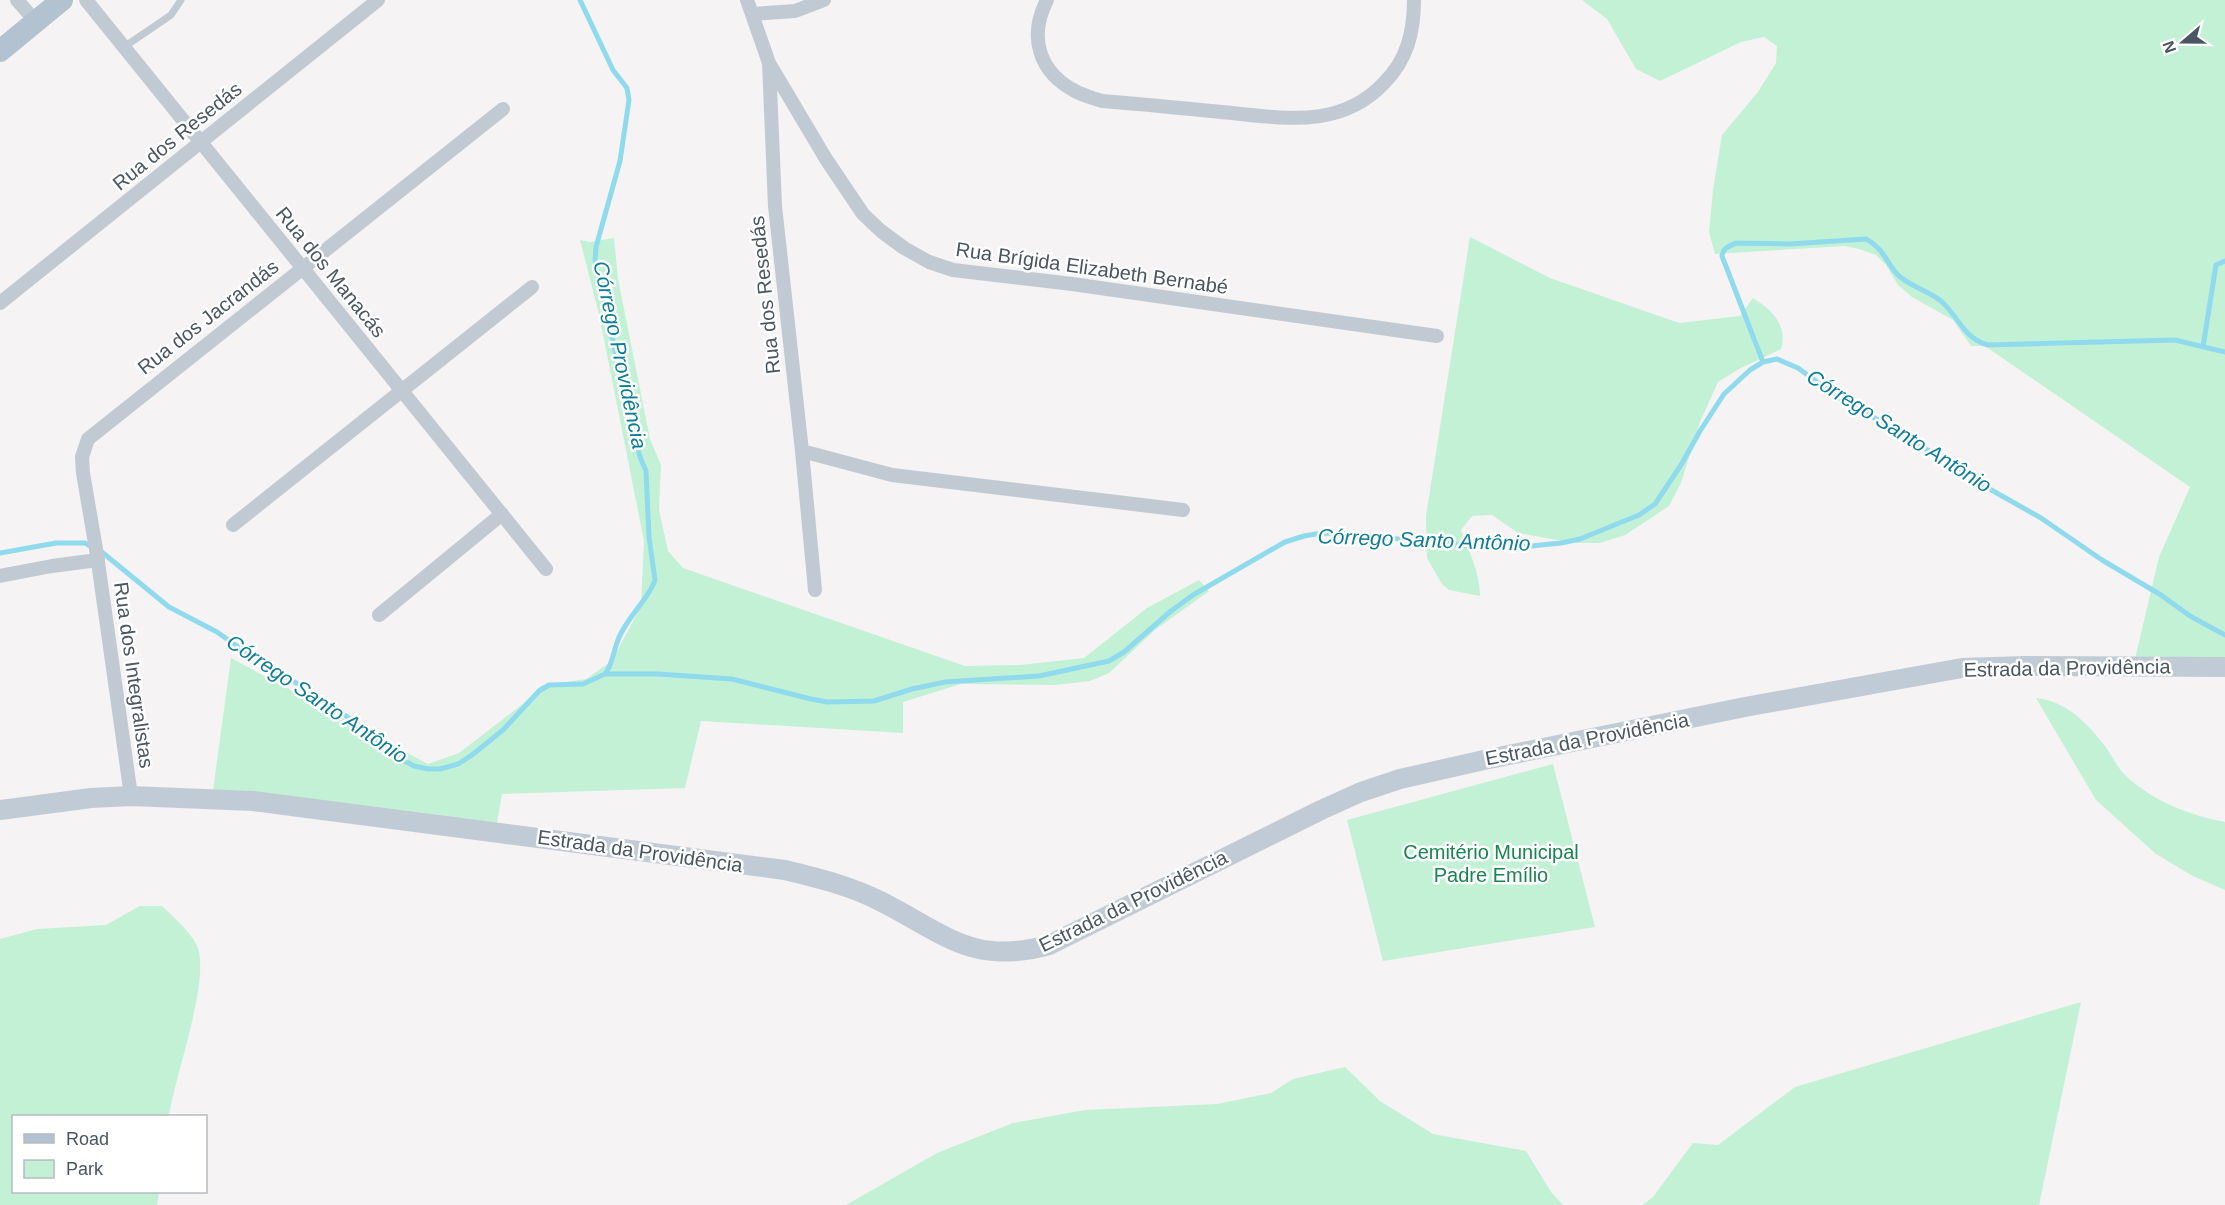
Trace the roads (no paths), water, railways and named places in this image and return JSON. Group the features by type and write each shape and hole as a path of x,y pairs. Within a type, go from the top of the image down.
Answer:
{"main road":[{"path":"0,51 62,0"}],"street":[{"path":"17,0 36,22"},
{"name":"Rua dos Manacás","path":"86,0 546,568"},
{"name":"Rua dos Resedás","path":"0,303 378,0"},
{"name":"Rua dos Resedás","path":"747,0 770,63 775,206 815,590"},
{"path":"753,14 795,11 824,0"},
{"path":"1047,0 1041,12 1037,30 1045,66 1057,80 1077,92 1102,101 1294,119 1330,115 1349,109 1362,103 1378,90 1405,56 1412,35 1414,0"},
{"name":"Rua Brígida Elizabeth Bernabé","path":"770,63 826,159 863,214 904,248 929,262 953,270 1072,284 1437,336"},
{"name":"Rua dos Jacrandás","path":"98,557 83,473 82,457 88,439 503,109"},
{"path":"233,525 532,287"},
{"path":"802,451 892,475 1183,510"},
{"path":"379,615 502,514"},
{"path":"0,576 98,557"},
{"name":"Rua dos Integralistas","path":"98,557 131,796"},
{"name":"Estrada da Providência","path":"0,810 91,798 131,796 253,801 785,870 851,889 882,902 939,935 964,945 988,951 1027,951 1049,945 1321,810 1361,792 1400,779 1744,707 1962,668 2225,667"}],"lane":[{"path":"124,47 171,15 181,0"}],"waterway":[{"name":"Córrego Providência","path":"580,0 613,70 627,88 629,100 620,161 596,247 595,261 630,418 646,471 649,537 655,580 622,632 605,674"},
{"path":"1763,362 1722,256 1725,249 1736,243 1790,244 1866,239 1880,250 1897,274 1941,301 1967,332 1988,345 2175,340 2225,352"},
{"path":"2203,347 2216,265 2225,261"},
{"name":"Córrego Santo Antônio","path":"0,553 56,543 85,543 103,553 169,607 217,632 268,668 298,684 355,722 401,759 414,766 440,769 458,764 472,755 503,730 539,691 549,685 583,684 605,674 658,674 732,679 827,702 874,701 945,682 1039,676 1109,661 1124,652 1193,595 1285,542 1304,536 1322,533 1360,534 1420,542 1490,547 1522,547 1580,539 1639,515 1655,504 1724,394 1750,370 1763,362 1777,359 1798,368 1846,403 1886,424 1908,440 1953,463 1979,483 2041,518 2190,616 2225,635"}],"park label":[{"name":"Cemitério Municipal Padre Emílio","path":"1491,864"}]}
